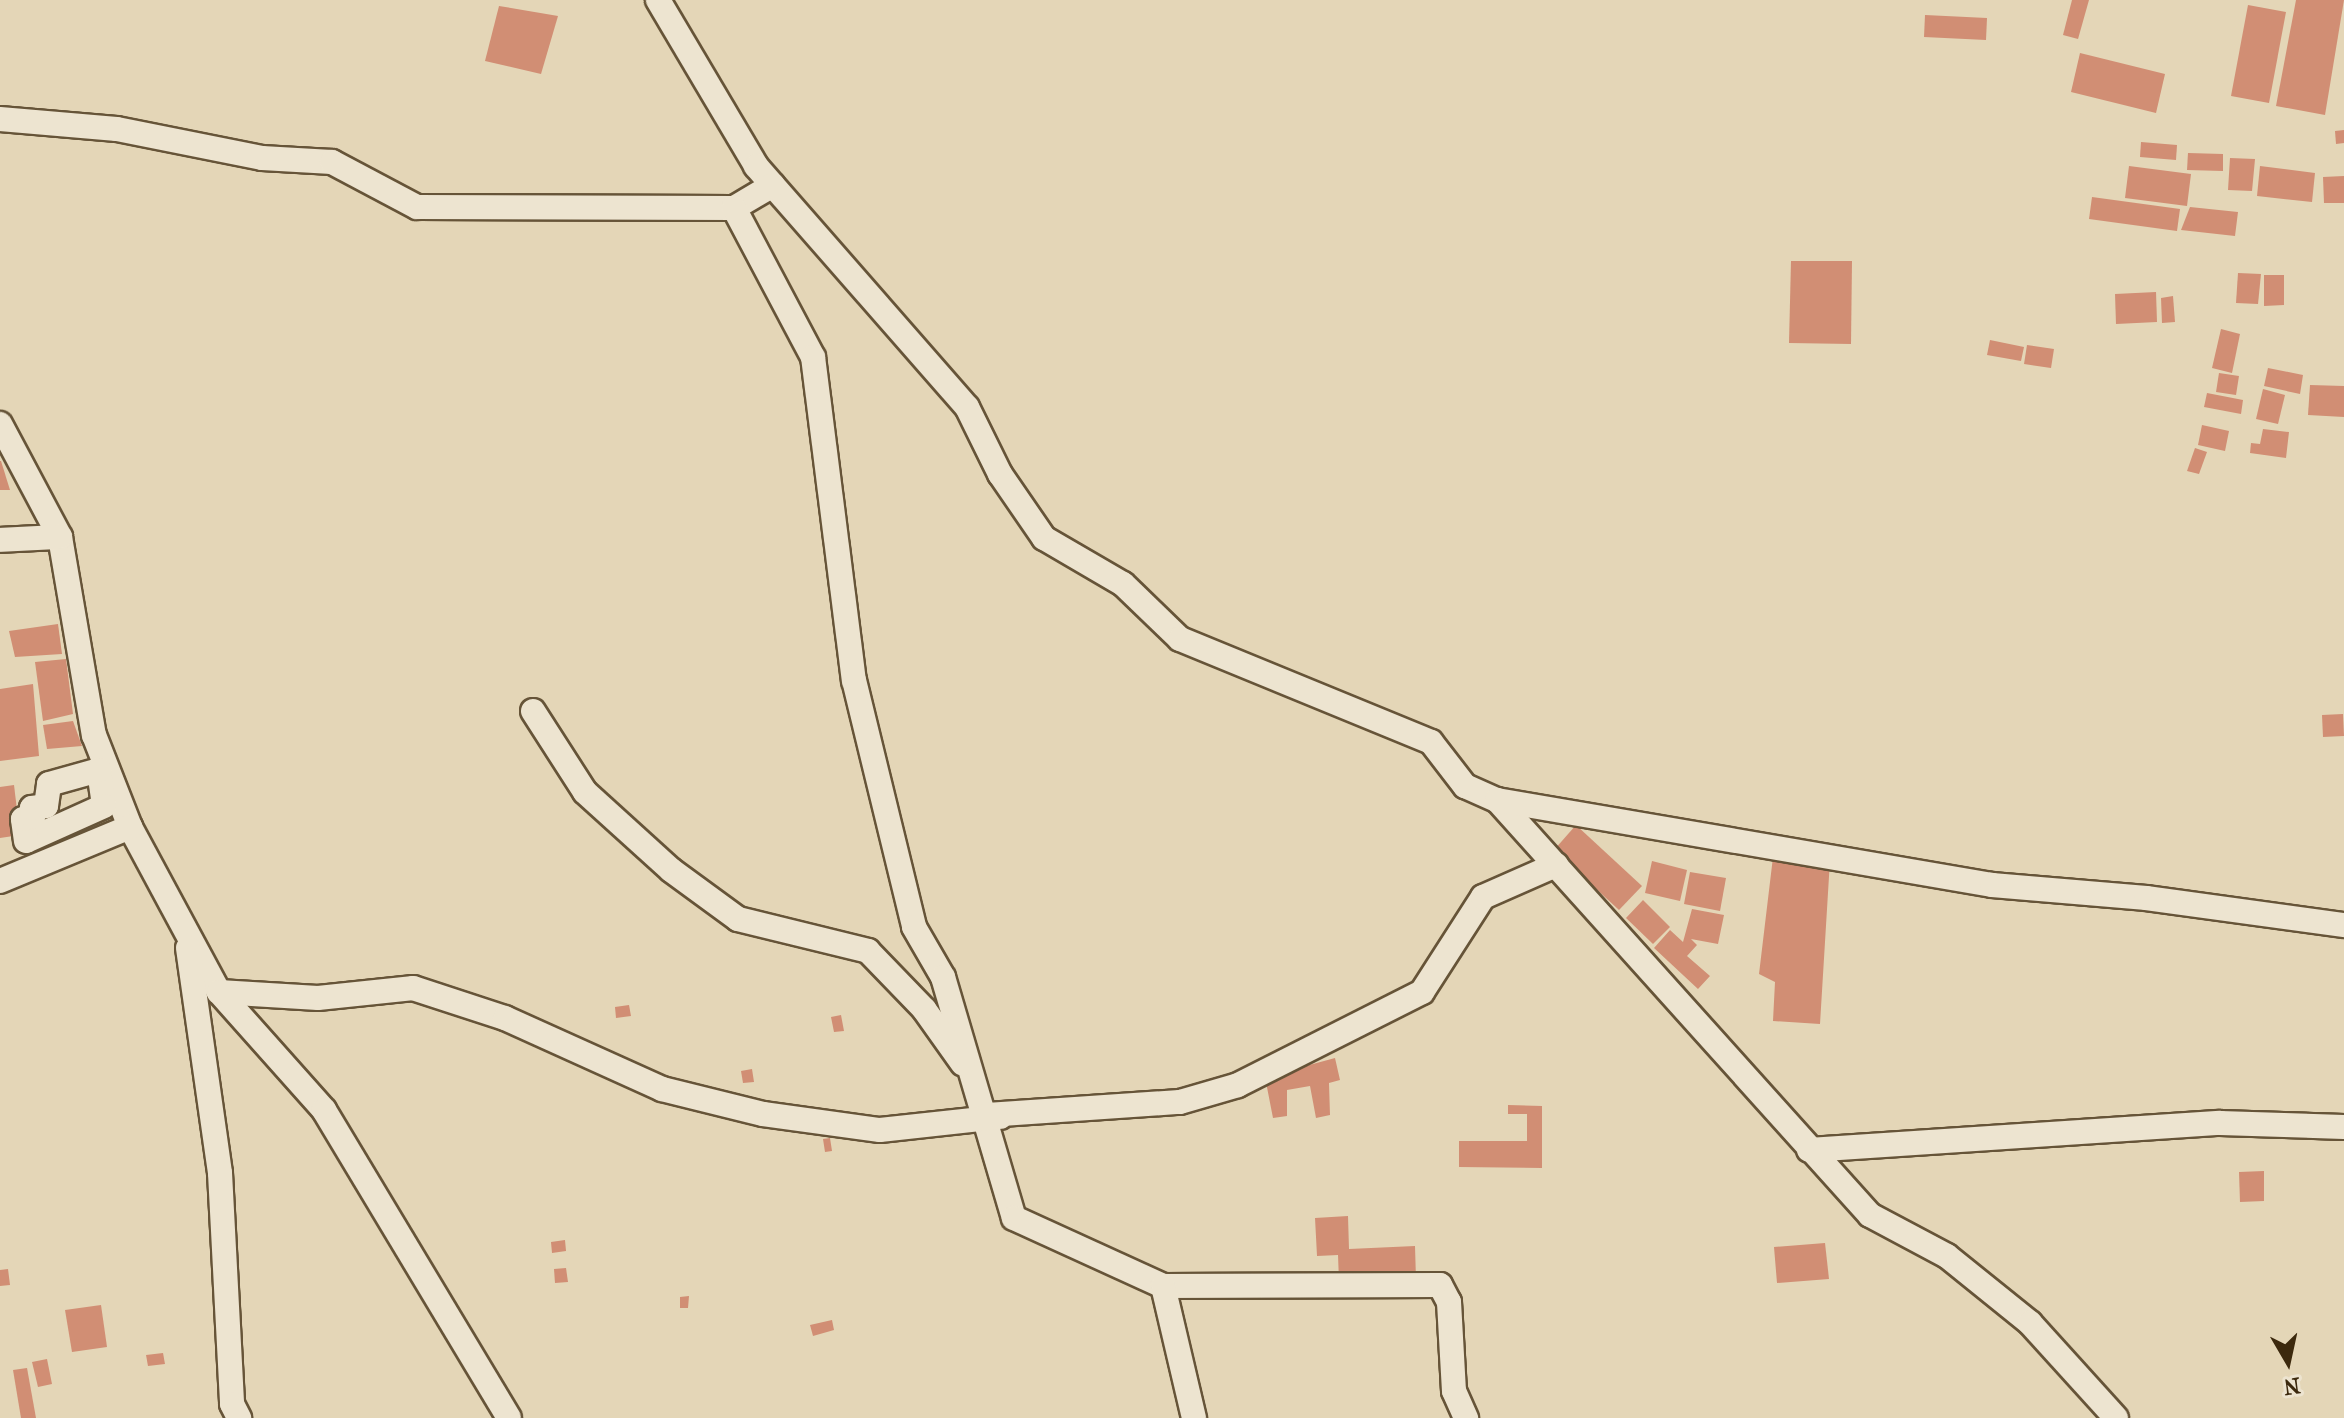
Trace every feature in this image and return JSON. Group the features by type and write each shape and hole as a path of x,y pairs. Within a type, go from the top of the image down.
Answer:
{"street":[{"path":"658,0 756,166 967,407 1000,474 1044,538 1123,584 1180,639 1431,742 1465,786 1497,800 1992,885 2146,898 2344,925"},
{"path":"0,119 117,129 262,158 332,162 417,207 734,208 773,185"},
{"path":"734,208 813,357 854,680 914,927 943,977 987,1115 1014,1218 1163,1286 1440,1285 1449,1302 1454,1391 1466,1418"},
{"path":"0,424 60,537 94,735 130,827 219,992 324,1110 509,1418"},
{"path":"0,540 60,537"},
{"path":"219,992 318,998 413,988 505,1018 662,1089 763,1114 880,1130 1001,1118 924,1009 868,951 738,919 671,870 585,792 533,711"},
{"path":"1497,800 1679,997 1809,1150 1870,1215 1947,1256 2030,1323 2116,1418"},
{"path":"0,881 130,827"},
{"path":"987,1115 1180,1102 1238,1085 1422,992 1483,897 1556,865"},
{"path":"186,930 220,1173 232,1404 239,1418"},
{"path":"1809,1150 2220,1123 2344,1127"},
{"path":"1163,1286 1194,1418"}],"building":[{"path":"2072,0 2089,0 2078,39 2063,35"},
{"path":"2296,0 2344,0 2325,115 2276,106"},
{"path":"2248,5 2286,12 2269,103 2231,96"},
{"path":"499,6 558,16 541,74 485,61"},
{"path":"1925,15 1987,18 1986,40 1924,37"},
{"path":"2080,53 2165,74 2156,113 2071,92"},
{"path":"2344,130 2344,143 2336,144 2335,131"},
{"path":"2141,142 2177,145 2176,160 2140,157"},
{"path":"2188,153 2223,154 2223,171 2187,170"},
{"path":"2230,158 2255,159 2252,191 2228,190"},
{"path":"2129,166 2191,174 2187,206 2125,198"},
{"path":"2260,166 2315,173 2312,202 2257,196"},
{"path":"2344,176 2344,203 2324,203 2323,177"},
{"path":"2092,197 2180,209 2177,231 2089,219"},
{"path":"2190,207 2238,212 2235,236 2181,230"},
{"path":"1791,261 1852,261 1851,344 1789,343"},
{"path":"2238,273 2261,274 2258,304 2236,303"},
{"path":"2264,275 2284,275 2284,305 2264,306"},
{"path":"2156,292 2157,322 2116,324 2115,294"},
{"path":"2173,296 2175,322 2162,323 2161,298"},
{"path":"2221,329 2240,334 2232,373 2212,368"},
{"path":"1990,340 2024,347 2021,361 1987,355"},
{"path":"2027,345 2054,349 2051,368 2024,364"},
{"path":"2268,368 2303,375 2300,394 2264,386"},
{"path":"2219,373 2239,376 2236,395 2216,392"},
{"path":"2310,385 2344,386 2344,417 2308,415"},
{"path":"2263,389 2285,395 2278,424 2256,419"},
{"path":"2207,393 2243,400 2241,414 2204,407"},
{"path":"2202,425 2229,431 2225,451 2198,445"},
{"path":"2263,429 2289,432 2286,458 2250,453 2251,443 2260,444"},
{"path":"2195,448 2207,452 2199,474 2187,471"},
{"path":"1,461 10,490 0,490"},
{"path":"58,624 62,654 15,657 9,631"},
{"path":"66,659 73,714 43,721 35,662"},
{"path":"33,684 39,756 0,761 0,689"},
{"path":"2343,714 2344,736 2323,737 2322,715"},
{"path":"73,721 82,746 47,749 43,725"},
{"path":"14,785 20,835 0,838 0,787"},
{"path":"1576,825 1642,886 1619,910 1554,850"},
{"path":"1773,857 1830,860 1820,1024 1773,1021 1775,982 1759,974"},
{"path":"1652,861 1687,870 1680,901 1645,893"},
{"path":"1690,872 1726,878 1720,911 1684,904"},
{"path":"1643,900 1670,927 1653,944 1626,918"},
{"path":"1692,909 1724,915 1718,944 1691,939 1697,945 1687,956 1710,976 1698,989 1654,948 1670,930 1683,942"},
{"path":"629,1005 631,1016 616,1018 615,1007"},
{"path":"841,1015 844,1031 834,1032 831,1017"},
{"path":"1335,1058 1340,1080 1329,1083 1330,1115 1316,1118 1310,1086 1287,1090 1287,1116 1273,1118 1265,1077"},
{"path":"752,1069 754,1082 743,1083 741,1071"},
{"path":"1508,1105 1542,1106 1542,1168 1459,1167 1459,1141 1527,1141 1527,1114 1508,1114"},
{"path":"830,1138 832,1151 825,1152 823,1139"},
{"path":"2264,1171 2264,1201 2240,1202 2239,1172"},
{"path":"1348,1216 1349,1249 1415,1246 1416,1279 1339,1281 1338,1255 1317,1256 1315,1218"},
{"path":"565,1240 566,1251 552,1253 551,1242"},
{"path":"1825,1243 1829,1279 1777,1283 1774,1247"},
{"path":"566,1268 568,1282 555,1283 554,1269"},
{"path":"8,1269 10,1285 0,1286 0,1270"},
{"path":"689,1296 688,1308 680,1308 680,1297"},
{"path":"101,1305 107,1347 72,1352 65,1310"},
{"path":"832,1320 834,1330 813,1336 810,1325"},
{"path":"163,1353 165,1364 148,1366 146,1355"},
{"path":"47,1359 52,1384 38,1387 32,1362"},
{"path":"27,1368 36,1418 21,1418 13,1370"}]}
